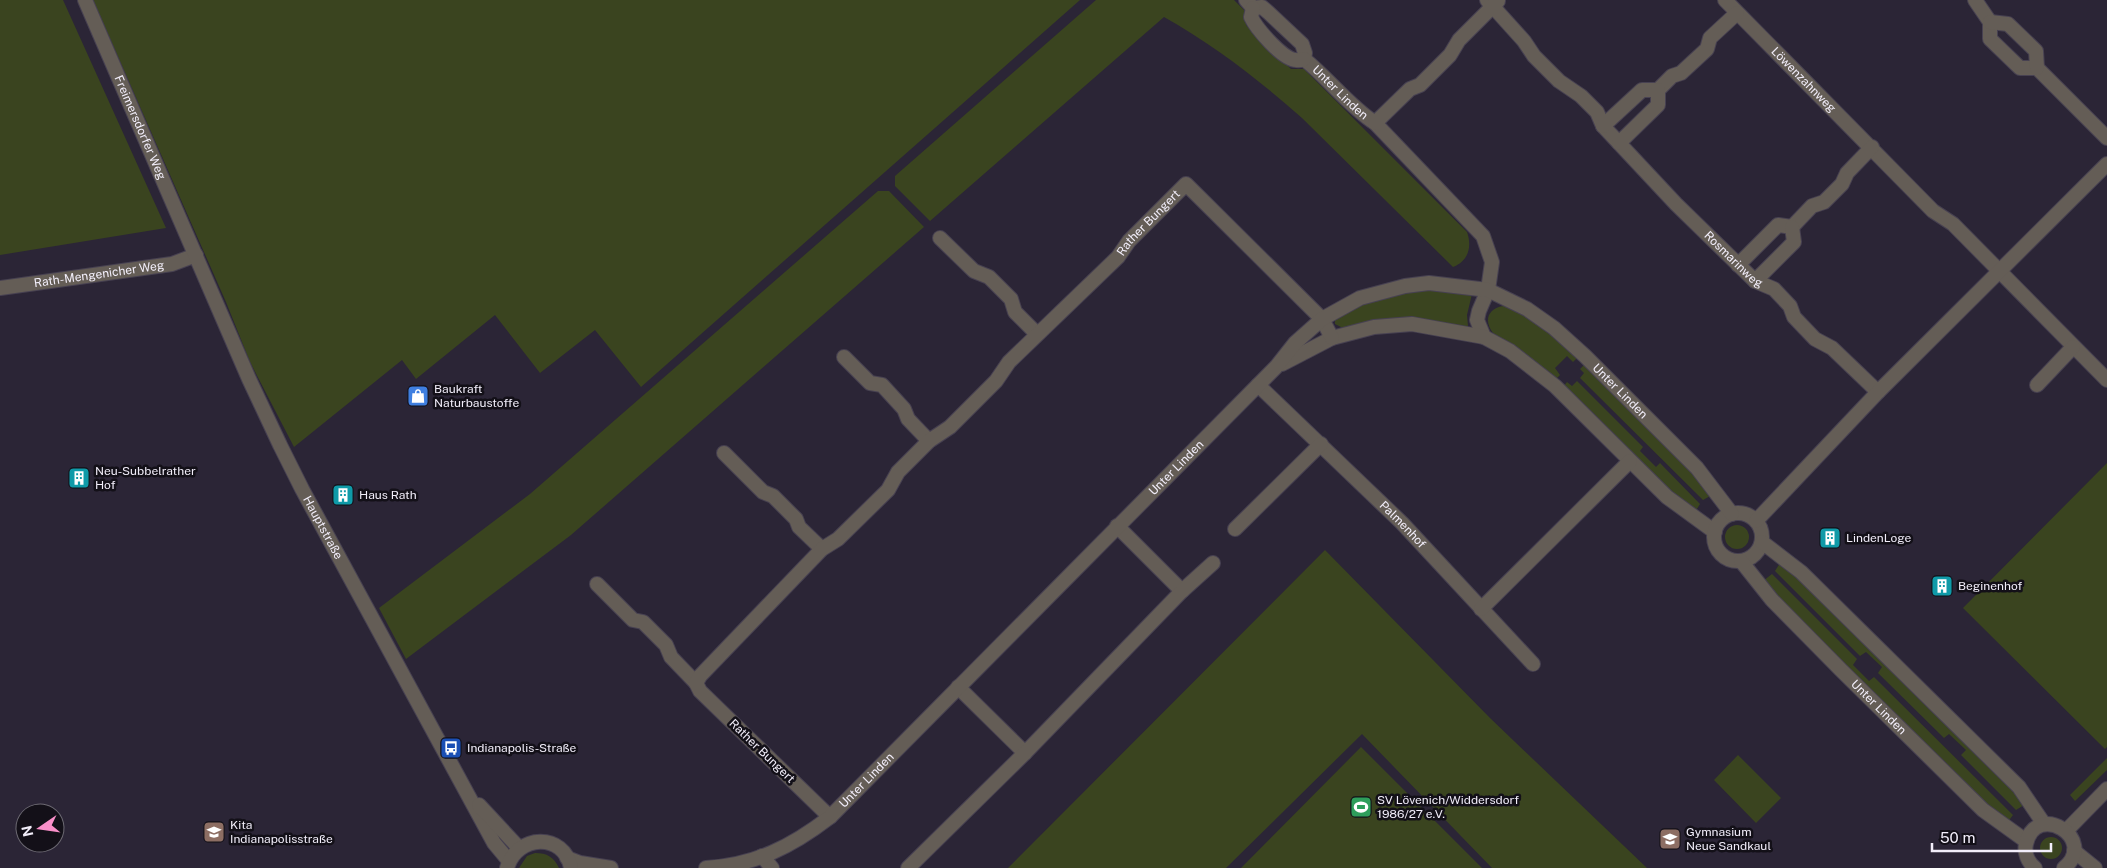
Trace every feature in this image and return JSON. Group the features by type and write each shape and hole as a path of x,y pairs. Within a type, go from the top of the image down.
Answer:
{"street":[{"name":"Freimersdorfer Weg","path":"85,0 196,255"},
{"name":"Löwenzahnweg","path":"1725,0 1934,211 1952,224 1999,272"},
{"path":"1975,0 1990,22 1990,39 2020,68 2037,68"},
{"path":"1375,123 1410,89 1420,85 1450,55 1459,40 1493,2 1540,62 1559,81 1581,96 1597,112 1603,126 1619,144 1658,105 1658,90"},
{"name":"Unter Linden","path":"1250,4 1262,7 1302,44 1305,53 1304,59 1295,61 1286,56 1256,28 1251,17 1250,4"},
{"path":"1603,126 1642,90 1658,90 1672,76 1681,73 1707,49 1710,38 1737,12"},
{"path":"1990,22 2008,24 2036,51 2037,68 2107,138"},
{"name":"Unter Linden","path":"1304,59 1375,123 1484,236 1492,262 1488,290 1477,320 1484,337"},
{"name":"Rosmarinweg","path":"1619,144 1676,204 1755,281 1774,289 1790,306 1794,317 1814,339 1832,348 1878,392"},
{"path":"1792,227 1812,206 1824,202 1842,184 1847,173 1872,147"},
{"path":"1756,521 1878,392 2107,164"},
{"name":"Rather Bungert","path":"696,683 700,676 822,549 838,539 888,490 898,472 929,442 950,427 989,388 1009,362 1118,257 1129,241 1186,184 1322,319"},
{"path":"1738,265 1778,225 1792,227"},
{"path":"1755,281 1794,242 1792,227"},
{"path":"940,238 974,271 989,277 1011,299 1015,312 1037,334"},
{"name":"Rath-Mengenicher Weg","path":"0,288 172,264 196,255"},
{"name":"Hauptstraße","path":"196,255 249,379 302,489 494,843 508,864"},
{"path":"1999,272 2107,380"},
{"name":"Unter Linden","path":"706,868 737,864 762,856 804,838 830,817 1276,367 1295,343 1322,319 1360,298 1404,286 1429,283 1488,290 1527,309 1554,328 1579,350 1697,468 1732,514"},
{"path":"1322,319 1332,338"},
{"name":"Unter Linden","path":"1276,367 1332,338 1374,327 1412,324 1484,337 1510,351 1555,386 1667,496 1715,532"},
{"path":"2037,385 2073,347"},
{"path":"844,357 870,383 882,385 904,409 908,419 929,442"},
{"name":"Palmenhof","path":"1258,385 1402,523 1533,664"},
{"path":"1235,529 1321,444"},
{"path":"724,453 763,492 773,496 822,549"},
{"path":"1481,609 1630,461"},
{"path":"1732,514 1745,514 1756,521 1762,535 1762,542 1754,555 1741,561 1734,561 1721,554 1714,541 1715,532 1721,521 1732,514"},
{"path":"1117,526 1182,591"},
{"path":"1762,542 1801,572 2013,782 2044,824"},
{"name":"Unter Linden","path":"1741,561 1772,600 1983,810 2026,841"},
{"path":"908,868 1025,753 1182,591 1213,562"},
{"name":"Rather Bungert","path":"597,584 633,620 643,622 666,645 671,657 696,683 700,691 830,817"},
{"path":"958,687 1025,753"},
{"path":"2066,830 2107,789"},
{"name":"Hauptstraße","path":"466,792 519,848"},
{"path":"2032,867 2026,854 2026,841 2033,831 2044,824 2056,825 2066,830 2074,844 2072,858 2064,868"},
{"path":"508,864 519,848 536,841 554,845 569,863 611,868"},
{"path":"2074,851 2095,868"},
{"path":"762,856 772,868"}],"green space":[{"path":"0,0 63,0 166,228 0,255"},
{"path":"93,0 1080,0 641,387 595,330 540,373 495,315 416,379 402,360 294,447 250,362 226,302"},
{"path":"1096,0 1234,0 1246,12 1246,25 1291,69 1304,69 1467,232 1469,248 1466,257 1453,267 1286,104 1218,51 1164,17 930,221 895,186 895,176"},
{"path":"878,191 889,191 924,227 571,535 406,659 379,608 530,494"},
{"path":"1415,290 1440,290 1472,294 1467,315 1468,326 1466,328 1343,328 1335,324 1335,318 1365,302"},
{"path":"1503,306 1514,309 1534,320 1578,357 1573,362 1567,356 1555,368 1560,375 1556,379 1490,329 1488,320 1490,313"},
{"path":"1585,364 1694,474 1712,495 1703,500 1580,378 1584,373 1580,369"},
{"path":"1577,381 1643,447 1640,451 1656,467 1660,463 1700,504 1695,512 1685,506 1563,387 1567,382 1572,386"},
{"path":"2107,463 2107,747 2105,749 1963,608"},
{"path":"1737,525 1745,529 1749,537 1745,545 1737,549 1729,545 1725,537 1729,529"},
{"path":"1325,550 1490,718 1647,868 1492,868 1362,734 1226,868 1008,868"},
{"path":"1780,563 1791,570 2010,788 2024,805 2016,810 1961,755 1966,750 1949,734 1944,738 1878,673 1882,667 1866,652 1860,656 1775,571"},
{"path":"1772,574 1857,659 1853,665 1869,681 1874,677 2013,815 2007,823 1997,816 1776,599 1763,581"},
{"name":"SV Lövenich/Widdersdorf 1986/27 e.V.","path":"1361,747 1482,868 1241,868"},
{"path":"1738,755 1781,798 1756,823 1714,780"},
{"path":"2107,758 2107,770 2075,801 2070,795"},
{"path":"2047,837 2055,837 2062,844 2062,852 2055,859 2047,859 2040,852 2040,844"},
{"path":"535,853 550,856 559,868 519,868 527,856"}],"place":[{"name":"Baukraft Naturbaustoffe","path":"418,396"},
{"name":"Neu-Subbelrather Hof","path":"79,478"},
{"name":"Haus Rath","path":"343,495"},
{"name":"LindenLoge","path":"1830,538"},
{"name":"Beginenhof","path":"1942,586"},
{"name":"Indianapolis-Straße","path":"451,748"},
{"name":"SV Lövenich/Widdersdorf 1986/27 e.V.","path":"1361,807"},
{"name":"Kita Indianapolisstraße","path":"214,832"},
{"name":"Gymnasium Neue Sandkaul","path":"1670,839"}]}
